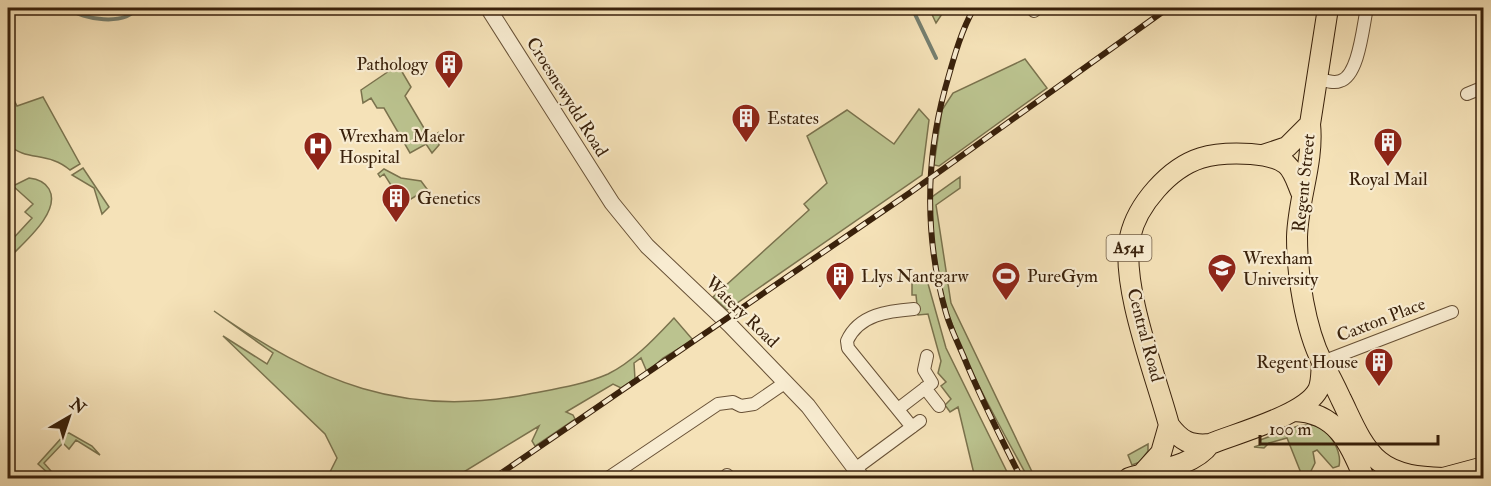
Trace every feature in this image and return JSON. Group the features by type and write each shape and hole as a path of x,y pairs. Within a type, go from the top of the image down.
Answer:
{"main road":[{"name":"Regent Street","path":"1328,8 1310,124 1312,140 1301,192 1297,230 1298,269 1308,316 1322,362 1332,376 1352,422"},
{"name":"Central Road","path":"1210,444 1186,443 1169,425 1131,285 1128,259 1130,237 1137,216 1158,188 1199,159 1218,155 1263,155 1287,147 1310,124"},
{"name":"Central Road","path":"1263,155 1286,164 1301,192"},
{"path":"1136,476 1155,472 1190,459 1204,452 1210,444 1294,411 1310,401 1318,390 1322,362"},
{"path":"1294,411 1312,413 1328,420 1351,445 1364,478"},
{"path":"1351,445 1352,422"},
{"path":"1352,422 1380,461 1408,477 1444,478 1484,466"},
{"path":"1136,476 1161,453 1169,425"}],"street":[{"name":"Croesnewydd Road","path":"488,8 593,176"},
{"path":"1317,78 1343,81 1352,72 1367,8"},
{"path":"1467,94 1484,87"},
{"name":"Watery Road","path":"593,176 648,246 786,382 827,429 859,474"},
{"path":"859,474 916,424 898,410 848,348 847,341 859,326 878,313 915,309"},
{"name":"Caxton Place","path":"1322,362 1452,312"},
{"path":"898,410 932,383 924,370 927,356"},
{"path":"608,478 718,404 733,402 741,406 754,404 786,382"},
{"path":"925,388 939,406"}],"green space":[{"path":"929,8 946,8 936,23"},
{"path":"1025,59 1047,88 939,166 934,165 942,110 953,93"},
{"path":"398,65 411,87 405,96 431,140 438,133 439,145 432,153 426,144 410,153 384,108 377,108 371,98 363,103 361,90"},
{"path":"8,88 17,106 43,97 80,164 70,170 54,160 22,153 8,144"},
{"path":"919,109 929,120 922,175 727,310 713,297 809,210 804,204 827,183 807,136 847,110 894,144"},
{"path":"83,168 109,207 102,214 94,188 72,175"},
{"path":"384,169 401,178 421,181 427,189 403,204 384,174 380,177 378,174"},
{"path":"960,177 960,188 936,205 951,303 1035,478 1028,478 987,402 962,349 942,295 934,250 932,197"},
{"path":"29,178 41,181 49,189 52,198 50,208 39,227 8,259 8,244 32,218 25,212 33,204 13,186"},
{"path":"912,280 927,280 946,348 1010,478 975,478 958,407 950,412 945,405 951,399 941,386 946,382 938,373 941,361 928,314 918,315 916,295 912,295"},
{"path":"214,311 252,336 325,375 362,388 401,397 441,402 483,401 529,394 598,378 617,369 635,356 674,318 693,340 663,358 647,372 641,358 634,363 635,379 621,388 613,384 566,412 573,415 575,419 535,446 532,441 539,426 454,478 327,478 337,458 325,434 223,336 267,364 273,353"},
{"path":"1315,425 1327,433 1337,449 1339,466 1333,468 1317,450 1313,452 1315,463 1311,471 1316,478 1303,478 1287,438 1269,443 1264,448 1254,447 1260,445 1260,440 1298,426"},
{"path":"69,433 92,446 100,455 76,440 69,449 63,443 44,463 51,471 48,473 38,464 65,434"},
{"path":"1148,444 1148,451 1140,462 1132,465 1128,455"}],"waterway":[{"path":"68,8 83,16 104,19 123,17 131,14 137,8"},
{"path":"912,8 936,58"}],"railway":[{"path":"974,8 957,47 938,117 931,173 931,229 934,257 946,313 984,402 1021,478"},
{"path":"494,478 911,192 1168,8"}],"place":[{"name":"Pathology","path":"449,90"},
{"name":"Estates","path":"746,144"},
{"name":"Royal Mail","path":"1388,168"},
{"name":"Wrexham Maelor Hospital","path":"318,172"},
{"name":"Genetics","path":"396,224"},
{"name":"Wrexham University","path":"1222,294"},
{"name":"Llys Nantgarw","path":"840,302"},
{"name":"PureGym","path":"1006,302"},
{"name":"Regent House","path":"1379,388"}]}
